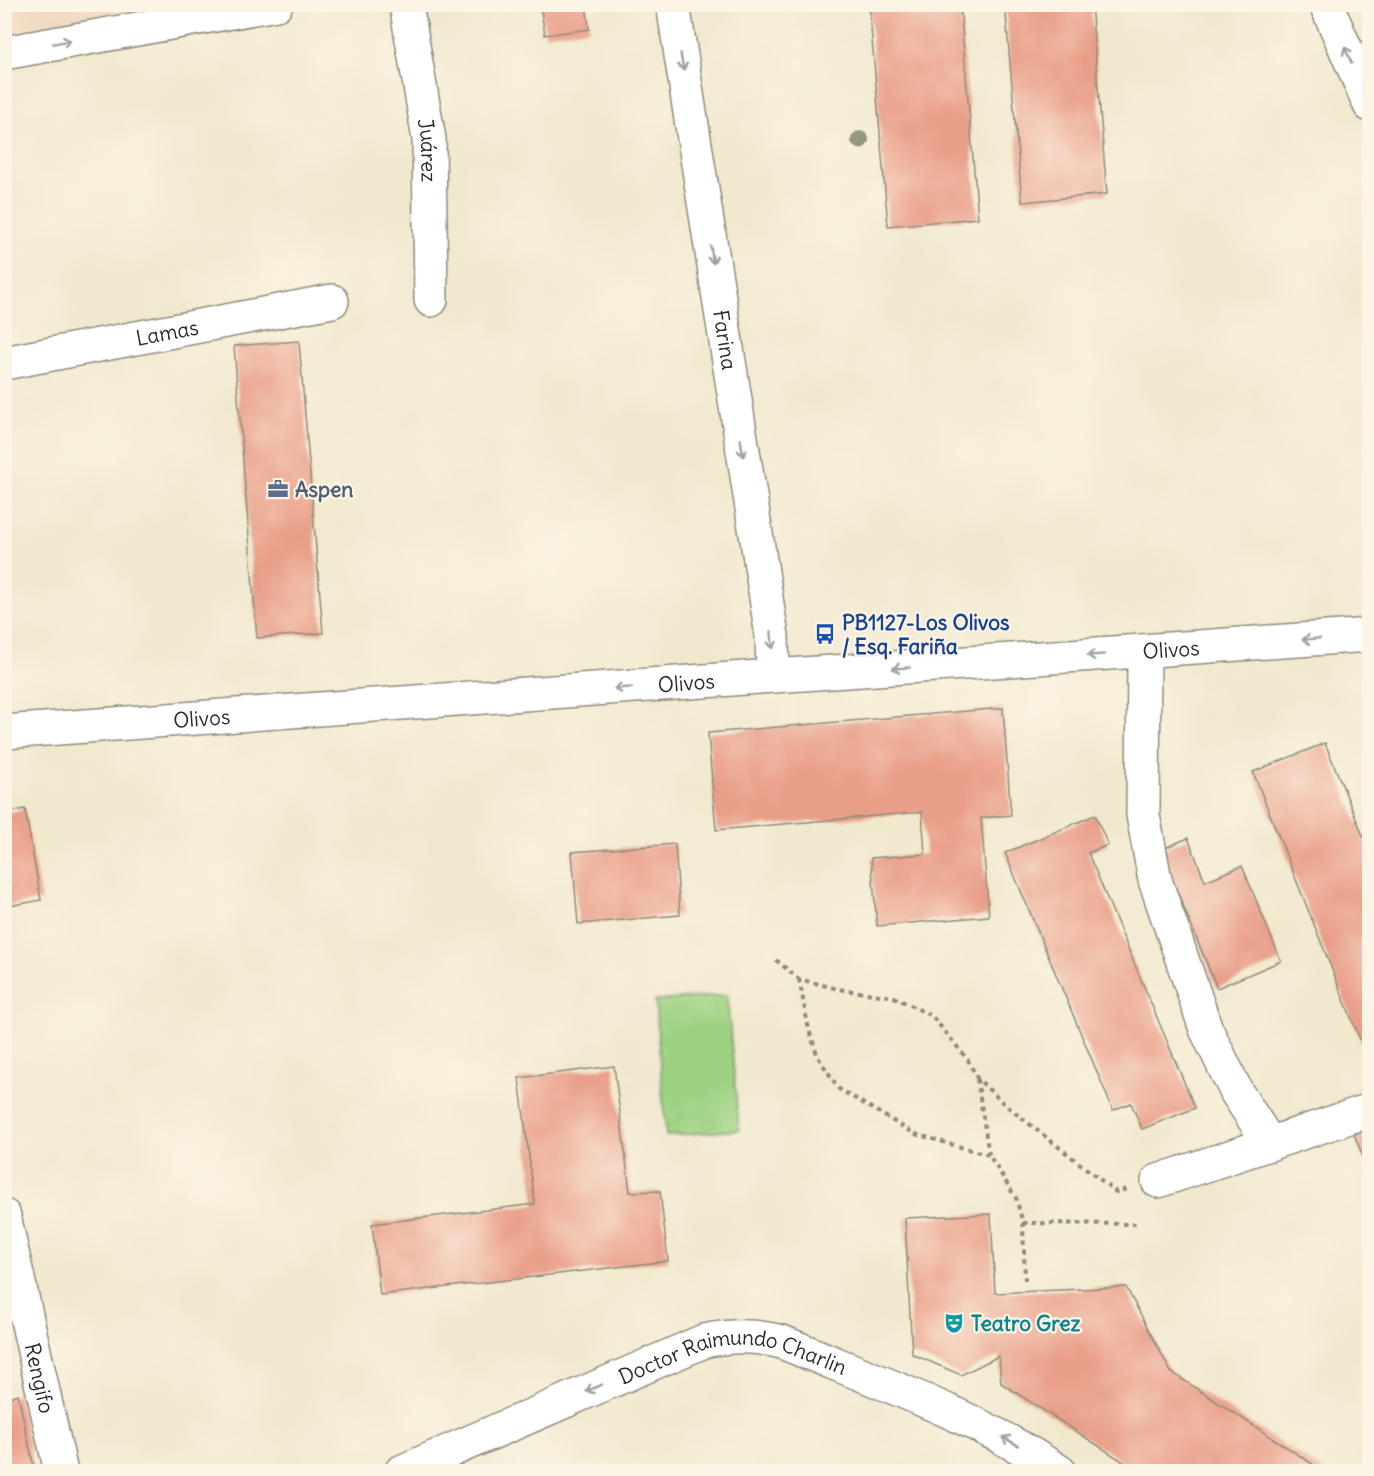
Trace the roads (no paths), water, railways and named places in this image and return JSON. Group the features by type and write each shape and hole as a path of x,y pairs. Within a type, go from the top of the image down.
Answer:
{"street":[{"path":"4,53 276,4"},
{"name":"Juárez","path":"407,4 429,139 431,300"},
{"name":"Farina","path":"673,4 772,636 773,676"},
{"path":"1326,4 1370,105"},
{"name":"Lamas","path":"4,363 332,301"},
{"name":"Olivos","path":"4,732 1370,635"},
{"path":"1144,652 1143,815 1155,880 1206,1029 1237,1093 1270,1144"},
{"path":"1158,1181 1370,1110"},
{"name":"Rengifo","path":"4,1216 61,1472"},
{"name":"Doctor Raimundo Charlin","path":"401,1472 704,1341 739,1336 761,1337 782,1342 958,1415 1010,1441 1060,1472"}],"place":[{"name":"Aspen","path":"278,489"},
{"name":"PB1127-Los Olivos / Esq. Fariña","path":"825,634"},
{"name":"Teatro Grez","path":"954,1323"}]}
